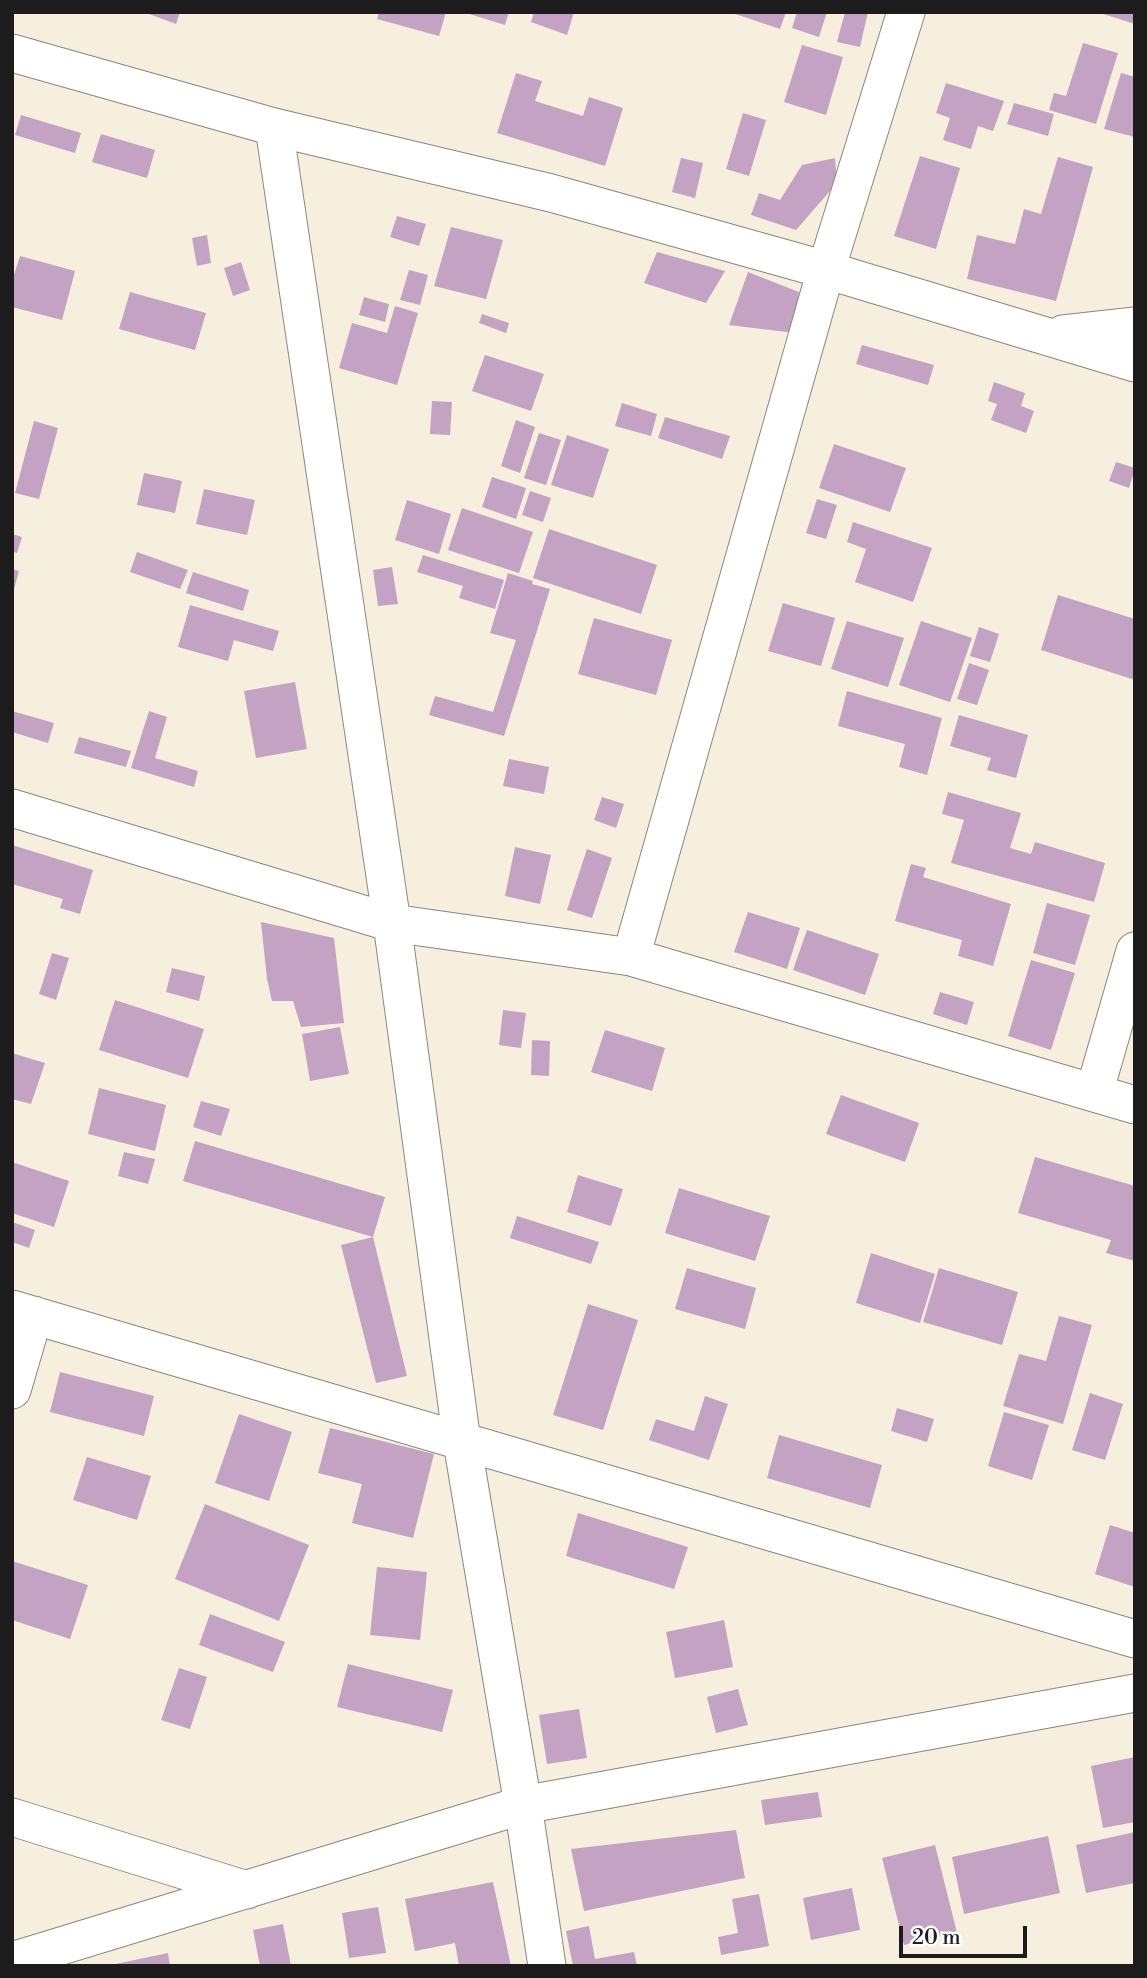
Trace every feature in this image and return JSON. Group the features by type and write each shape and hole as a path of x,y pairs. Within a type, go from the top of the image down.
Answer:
{"street":[{"path":"631,957 826,270 906,12"},
{"path":"12,52 274,127 551,193 826,270 1135,363"},
{"path":"274,127 392,923 462,1442 547,1966"},
{"path":"1048,335 1135,326"},
{"path":"12,808 392,923 631,957 1135,1105"},
{"path":"1094,1093 1135,951"},
{"path":"12,1390 23,1312 1135,1639"},
{"path":"12,1961 523,1805 1135,1693"},
{"path":"12,1817 247,1890"}],"building":[{"path":"143,12 180,12 176,24"},
{"path":"379,12 446,12 439,36 377,19"},
{"path":"463,12 509,12 505,25"},
{"path":"534,12 574,12 567,35 531,22"},
{"path":"729,12 786,12 780,29"},
{"path":"797,12 827,12 819,37 792,28"},
{"path":"845,12 868,12 860,47 837,42"},
{"path":"1135,12 1135,24 1100,13"},
{"path":"1083,43 1118,53 1096,124 1049,110 1054,93 1066,96"},
{"path":"802,45 843,57 826,115 784,102"},
{"path":"516,73 542,81 535,101 583,116 589,97 623,108 605,166 497,133"},
{"path":"1121,73 1135,77 1135,137 1104,129"},
{"path":"946,83 1004,101 993,131 978,126 971,149 943,140 950,118 936,113"},
{"path":"1014,103 1054,114 1048,136 1007,124"},
{"path":"743,113 766,120 749,176 726,169"},
{"path":"21,115 81,133 75,153 15,135"},
{"path":"101,134 155,150 147,178 92,162"},
{"path":"920,156 960,168 936,249 894,236"},
{"path":"1058,157 1093,167 1056,301 967,279 977,235 1015,244 1024,209 1041,214"},
{"path":"681,158 703,163 695,198 672,192"},
{"path":"835,158 837,183 796,230 751,215 759,193 780,200 802,165"},
{"path":"397,216 426,224 419,246 390,237"},
{"path":"451,227 503,240 486,299 434,286"},
{"path":"207,235 211,263 197,266 192,238"},
{"path":"657,252 725,271 706,303 644,283"},
{"path":"20,256 75,271 62,320 12,307 12,281"},
{"path":"241,262 250,290 233,296 224,268"},
{"path":"409,270 428,275 420,305 400,300"},
{"path":"748,272 799,292 795,333 729,325"},
{"path":"130,292 206,313 195,350 119,329"},
{"path":"364,297 389,304 385,322 359,315"},
{"path":"395,306 418,313 397,385 339,368 352,323 387,333"},
{"path":"482,314 509,323 506,333 479,323"},
{"path":"862,345 934,365 928,385 856,364"},
{"path":"485,355 544,374 531,411 472,391"},
{"path":"994,382 1025,393 1021,406 1034,411 1026,433 991,420 997,404 988,401"},
{"path":"432,401 452,402 450,435 430,434"},
{"path":"622,403 657,414 651,436 615,426"},
{"path":"665,417 730,436 722,459 658,438"},
{"path":"516,420 535,427 520,473 501,466"},
{"path":"34,421 58,428 39,499 15,493"},
{"path":"539,433 561,440 546,485 524,478"},
{"path":"567,435 609,449 593,498 551,485"},
{"path":"834,444 906,468 890,512 819,488"},
{"path":"1116,462 1135,468 1129,488 1109,481"},
{"path":"144,473 182,481 175,513 137,505"},
{"path":"492,477 526,488 516,519 482,507"},
{"path":"204,489 255,500 247,535 196,524"},
{"path":"530,491 551,498 543,522 522,515"},
{"path":"817,499 837,505 826,539 806,533"},
{"path":"407,500 451,514 439,554 395,540"},
{"path":"462,508 533,532 519,573 448,550"},
{"path":"853,522 932,548 913,602 855,582 866,549 847,542"},
{"path":"549,529 657,565 641,614 533,578"},
{"path":"12,534 22,537 17,553 12,551"},
{"path":"137,552 188,570 180,589 130,572"},
{"path":"423,555 504,580 495,609 459,598 463,586 417,572"},
{"path":"392,567 398,604 378,606 373,570"},
{"path":"12,569 19,571 13,593 12,593"},
{"path":"193,572 249,590 243,611 186,593"},
{"path":"508,573 550,589 504,736 429,715 435,696 493,712 516,640 490,633"},
{"path":"1058,595 1135,619 1135,680 1041,650"},
{"path":"783,603 835,618 821,666 768,651"},
{"path":"190,605 279,631 273,651 234,640 228,661 178,647"},
{"path":"594,618 672,640 656,695 578,674"},
{"path":"847,621 904,638 888,687 831,669"},
{"path":"921,621 972,638 950,702 899,685"},
{"path":"979,627 999,634 990,662 970,656"},
{"path":"969,663 989,670 977,705 957,699"},
{"path":"295,682 307,749 256,758 244,691"},
{"path":"847,691 942,718 927,775 899,767 905,744 838,726"},
{"path":"12,711 54,723 48,743 12,732"},
{"path":"149,711 167,717 155,758 198,771 194,787 131,768"},
{"path":"959,715 1028,735 1016,778 987,770 991,758 950,746"},
{"path":"79,737 131,751 126,767 74,753"},
{"path":"509,759 549,767 544,794 503,786"},
{"path":"948,792 1021,813 1010,848 1031,854 1035,842 1105,863 1094,902 951,863 964,820 942,814"},
{"path":"602,797 624,804 616,828 594,820"},
{"path":"12,845 93,870 80,914 60,908 63,899 12,884"},
{"path":"515,847 551,855 540,904 505,896"},
{"path":"587,849 612,858 592,918 567,910"},
{"path":"911,864 926,868 923,877 1011,904 993,966 958,956 962,940 895,921"},
{"path":"1047,903 1090,915 1075,965 1033,953"},
{"path":"748,912 800,928 787,969 734,952"},
{"path":"261,922 334,938 344,1023 301,1027 293,1001 272,1001"},
{"path":"807,930 879,954 865,995 793,970"},
{"path":"52,953 69,958 56,1000 39,994"},
{"path":"1031,960 1075,973 1051,1050 1008,1036"},
{"path":"172,968 205,976 199,1001 166,992"},
{"path":"940,992 974,1002 967,1025 933,1014"},
{"path":"115,1000 204,1029 188,1078 99,1050"},
{"path":"503,1010 526,1013 521,1048 499,1045"},
{"path":"340,1027 349,1074 310,1081 302,1034"},
{"path":"605,1030 665,1048 652,1091 591,1072"},
{"path":"532,1040 550,1041 549,1076 531,1075"},
{"path":"12,1053 45,1063 31,1104 12,1099"},
{"path":"99,1088 166,1105 155,1151 88,1134"},
{"path":"841,1095 919,1123 905,1162 826,1134"},
{"path":"201,1101 230,1109 221,1136 193,1127"},
{"path":"195,1141 385,1197 373,1237 183,1181"},
{"path":"124,1152 155,1159 148,1184 118,1176"},
{"path":"1035,1157 1135,1186 1135,1261 1106,1253 1111,1240 1018,1213"},
{"path":"12,1162 69,1181 54,1227 12,1213"},
{"path":"578,1175 623,1189 611,1226 567,1212"},
{"path":"679,1188 770,1216 755,1261 665,1233"},
{"path":"517,1216 599,1242 591,1264 510,1238"},
{"path":"12,1222 35,1230 29,1248 12,1242"},
{"path":"373,1237 407,1376 376,1383 341,1245"},
{"path":"871,1253 935,1274 920,1323 856,1303"},
{"path":"687,1268 756,1288 745,1329 675,1309"},
{"path":"939,1268 1018,1292 1002,1345 923,1322"},
{"path":"588,1304 638,1320 603,1430 553,1415"},
{"path":"1059,1316 1092,1325 1063,1424 1003,1406 1019,1354 1046,1361"},
{"path":"60,1372 154,1396 144,1436 50,1412"},
{"path":"1090,1393 1123,1404 1105,1460 1072,1450"},
{"path":"705,1396 728,1404 709,1460 649,1440 656,1419 694,1431"},
{"path":"897,1408 934,1419 927,1442 891,1431"},
{"path":"1004,1412 1049,1425 1032,1480 988,1466"},
{"path":"239,1414 292,1432 269,1501 215,1483"},
{"path":"330,1428 434,1454 413,1538 352,1523 362,1484 318,1473"},
{"path":"779,1435 882,1465 870,1508 767,1478"},
{"path":"87,1457 151,1476 137,1520 73,1500"},
{"path":"205,1504 309,1545 279,1621 175,1579"},
{"path":"578,1513 688,1547 674,1589 566,1556"},
{"path":"1110,1525 1135,1533 1135,1587 1095,1574"},
{"path":"12,1561 88,1585 70,1639 12,1620"},
{"path":"377,1567 427,1572 420,1640 370,1635"},
{"path":"210,1614 285,1642 273,1672 199,1645"},
{"path":"724,1620 733,1667 675,1678 666,1632"},
{"path":"348,1664 453,1690 442,1732 337,1707"},
{"path":"179,1668 207,1677 190,1729 161,1720"},
{"path":"738,1689 748,1725 716,1733 707,1697"},
{"path":"579,1709 587,1758 547,1764 539,1715"},
{"path":"1135,1757 1135,1822 1103,1828 1091,1766"},
{"path":"818,1792 822,1817 765,1825 761,1800"},
{"path":"736,1830 745,1878 584,1911 571,1849"},
{"path":"1135,1832 1135,1883 1086,1893 1076,1845"},
{"path":"1048,1836 1060,1893 964,1914 952,1857"},
{"path":"935,1845 957,1933 904,1945 882,1858"},
{"path":"493,1882 511,1966 459,1966 455,1943 415,1951 405,1899"},
{"path":"852,1888 860,1930 811,1940 803,1898"},
{"path":"759,1894 769,1946 721,1955 718,1937 738,1933 732,1899"},
{"path":"378,1907 386,1953 349,1958 342,1913"},
{"path":"283,1924 291,1966 260,1966 253,1930"},
{"path":"589,1926 595,1959 634,1952 637,1966 573,1966 566,1931"},
{"path":"168,1953 170,1966 111,1966 111,1965"}]}
